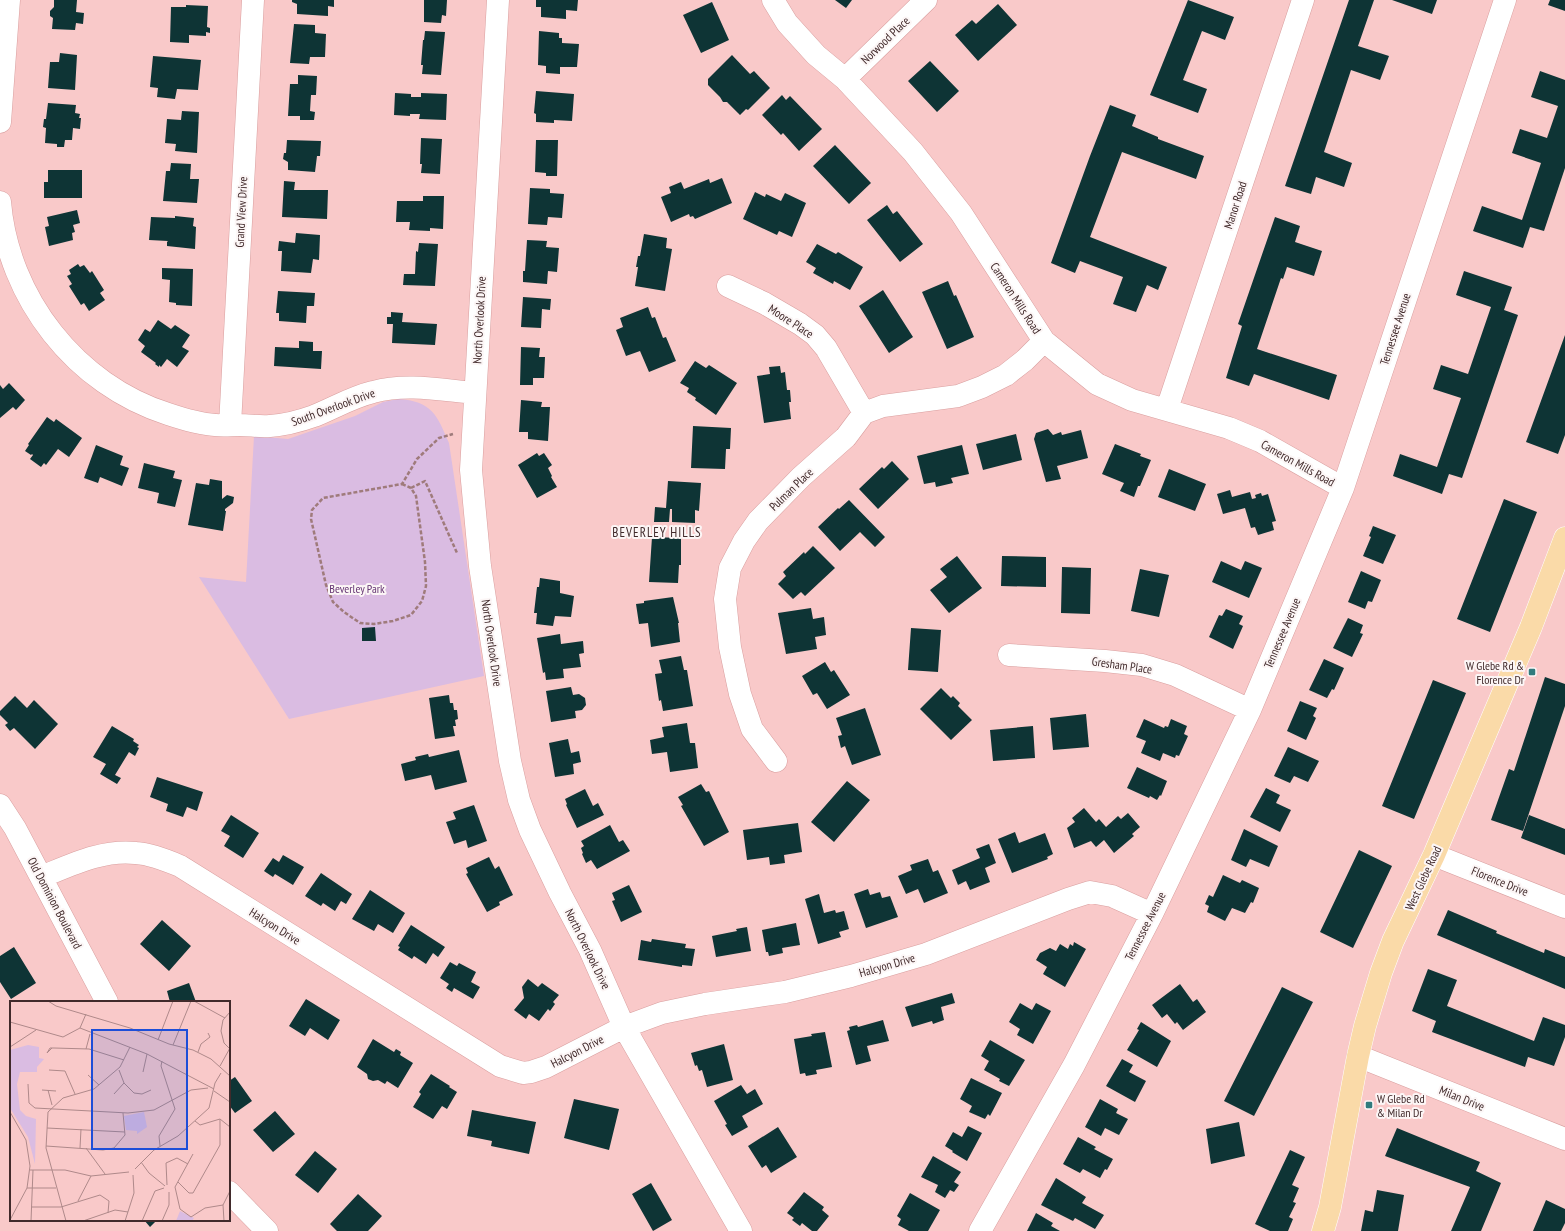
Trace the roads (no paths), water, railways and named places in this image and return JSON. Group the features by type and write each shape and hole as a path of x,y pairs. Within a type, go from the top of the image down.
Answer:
{"main road":[{"name":"West Glebe Road","path":"1324,1231 1345,1135 1358,1056 1367,1018 1381,974 1393,941 1434,855 1531,627 1565,538"}],"street":[{"path":"0,122 8,0"},
{"name":"Grand View Drive","path":"230,425 253,0"},
{"name":"North Overlook Drive","path":"498,0 471,470 479,552 508,754 519,800 533,837 590,950 624,1027 741,1231"},
{"name":"Cameron Mills Road","path":"773,0 787,23 816,55 845,79 912,152 961,212 1044,341 1097,384 1132,400 1229,428 1260,441 1342,488"},
{"name":"Norwood Place","path":"845,79 926,0"},
{"name":"Manor Road","path":"1167,409 1303,0"},
{"name":"Tennessee Avenue","path":"980,1231 1074,1065 1152,914 1250,710 1342,488 1504,0"},
{"name":"South Overlook Drive","path":"0,202 6,239 22,286 38,314 54,335 79,362 100,380 127,397 155,410 184,420 215,425 268,426 289,424 372,392 398,387 475,393"},
{"name":"Moore Place","path":"728,286 764,303 816,335 826,348 864,413"},
{"path":"864,413 882,406 958,396 982,387 1006,375 1025,360 1044,341"},
{"name":"Pulman Place","path":"776,760 752,729 740,694 730,647 725,599 730,568 744,541 758,521 801,477 846,437 864,413"},
{"name":"Gresham Place","path":"1009,655 1105,661 1142,665 1175,675 1250,710"},
{"name":"Old Dominion Boulevard","path":"0,805 15,828 106,1001"},
{"name":"Halcyon Drive","path":"41,877 90,858 115,852 155,856 180,866 500,1066 515,1072 523,1073 546,1067 624,1027 662,1013 705,1004 785,992 851,976 926,954 1068,899 1090,892 1112,896 1152,914"},
{"name":"Florence Drive","path":"1434,855 1565,907"},
{"name":"Milan Drive","path":"1358,1056 1565,1139"},
{"path":"230,1193 267,1231"}],"place":[{"name":"W Glebe Rd & Florence Dr","path":"1532,672"},
{"name":"W Glebe Rd & Milan Dr","path":"1369,1105"}],"district":[{"name":"BEVERLEY HILLS","path":"657,532"}],"park label":[{"name":"Beverley Park","path":"357,588"}]}
